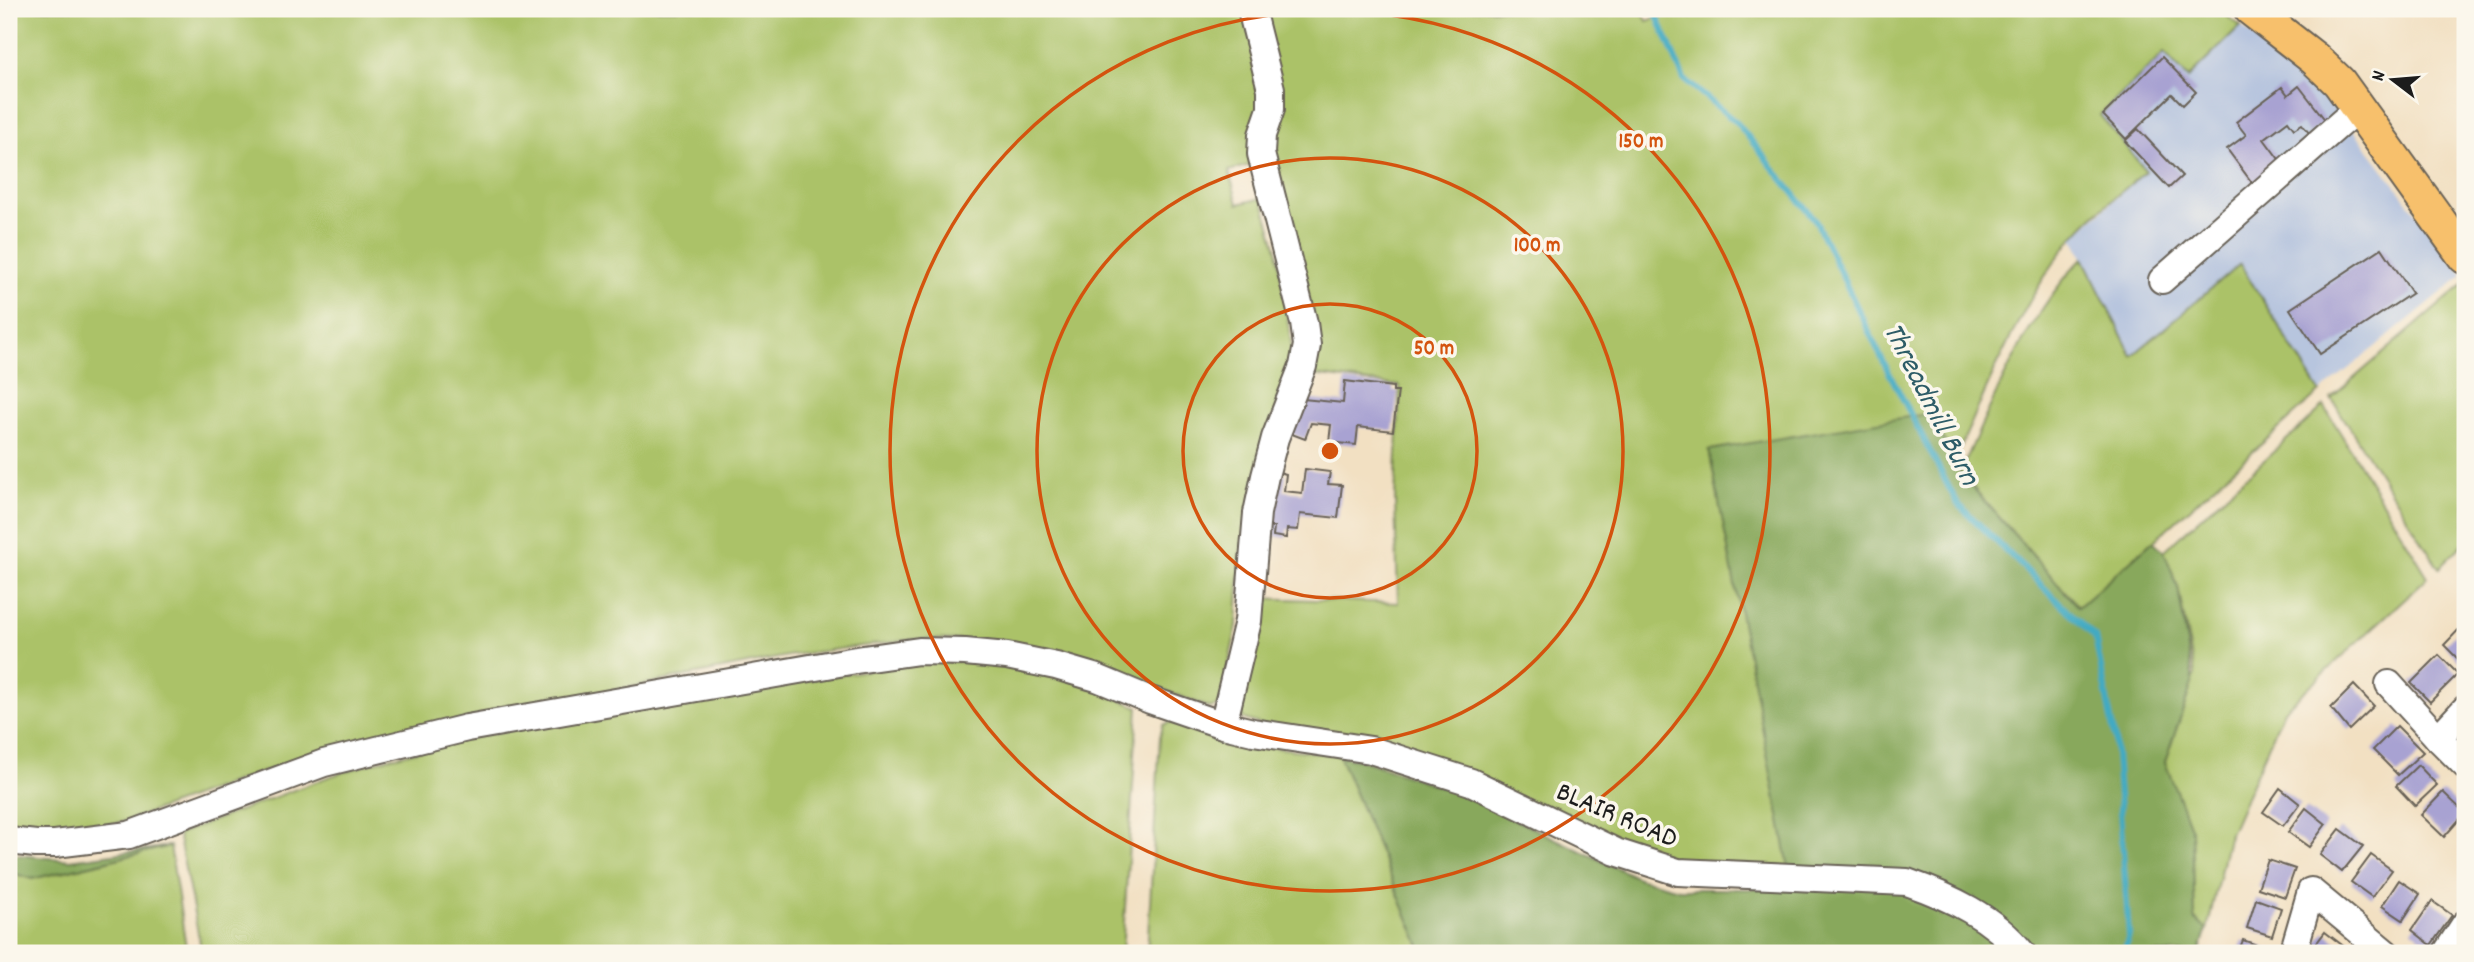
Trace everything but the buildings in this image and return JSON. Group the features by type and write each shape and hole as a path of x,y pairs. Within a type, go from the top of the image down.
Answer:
{"main road":[{"path":"2250,9 2315,59 2339,82 2465,257"}],"street":[{"path":"1223,725 1248,621 1257,513 1265,476 1275,438 1303,366 1307,345 1304,323 1261,154 1271,89 1251,9"},
{"path":"2162,280 2358,108"},
{"name":"BLAIR ROAD","path":"9,841 55,844 129,835 324,763 455,731 919,651 997,655 1055,666 1097,678 1223,725 1371,750 1434,770 1471,782 1616,852 1678,872 1908,882 1941,894 1974,912 2009,937 2022,953"},
{"path":"2389,684 2465,765"},
{"path":"2438,738 2465,709"},
{"path":"2293,953 2311,891 2386,953"},
{"path":"2446,953 2465,924"}],"shaded area":[{"path":"2241,26 2326,93 2463,275 2320,392 2240,264 2132,356 2073,237 2146,171 2099,115 2164,52 2188,78"}],"green space":[{"path":"9,9 1244,9 1262,90 1253,164 1229,171 1238,204 1262,198 1277,249 1292,349 1289,375 1264,441 1241,548 1237,625 1220,705 1210,708 1120,673 1049,651 998,641 916,639 793,655 341,744 126,821 77,830 9,827"},
{"path":"1257,9 1641,9 1647,21 1664,15 1671,9 2217,9 2241,26 2188,78 2164,53 2100,115 2146,171 2088,222 2052,265 2006,347 1954,462 1931,413 1789,867 1681,861 1241,718 1258,598 1398,603 1395,499 1400,386 1306,374 1269,157"},
{"path":"2083,258 2132,356 2240,264 2320,392 2079,607 1960,473 2028,332 2063,280"},
{"path":"2465,283 2465,542 2439,568 2331,398"},
{"path":"2324,406 2428,577 2284,710 2228,838 2207,930 2195,920 2192,833 2165,762 2195,674 2178,587 2164,551"},
{"path":"1931,413 1960,473 2078,607 2153,541 2164,551 2178,587 2193,681 2165,762 2192,833 2195,919 2207,930 2199,953 1423,953 1339,755 1459,793 1638,878 1679,889 1793,889 1709,450"},
{"path":"921,661 985,662 1077,682 1138,707 1122,953 202,953 178,834 328,777 388,758 493,733"},
{"path":"1171,722 1234,743 1339,755 1423,953 1147,953 1160,737 1163,725"},
{"path":"170,846 187,953 9,953 9,872 32,879"},
{"path":"170,846 32,879 9,872 9,854 70,860"}],"waterway":[{"name":"Threadmill Burn","path":"1654,9 1684,79 1737,123 1815,220 1882,359 1957,503 2095,637 2115,740 2129,935 2124,953"}]}
